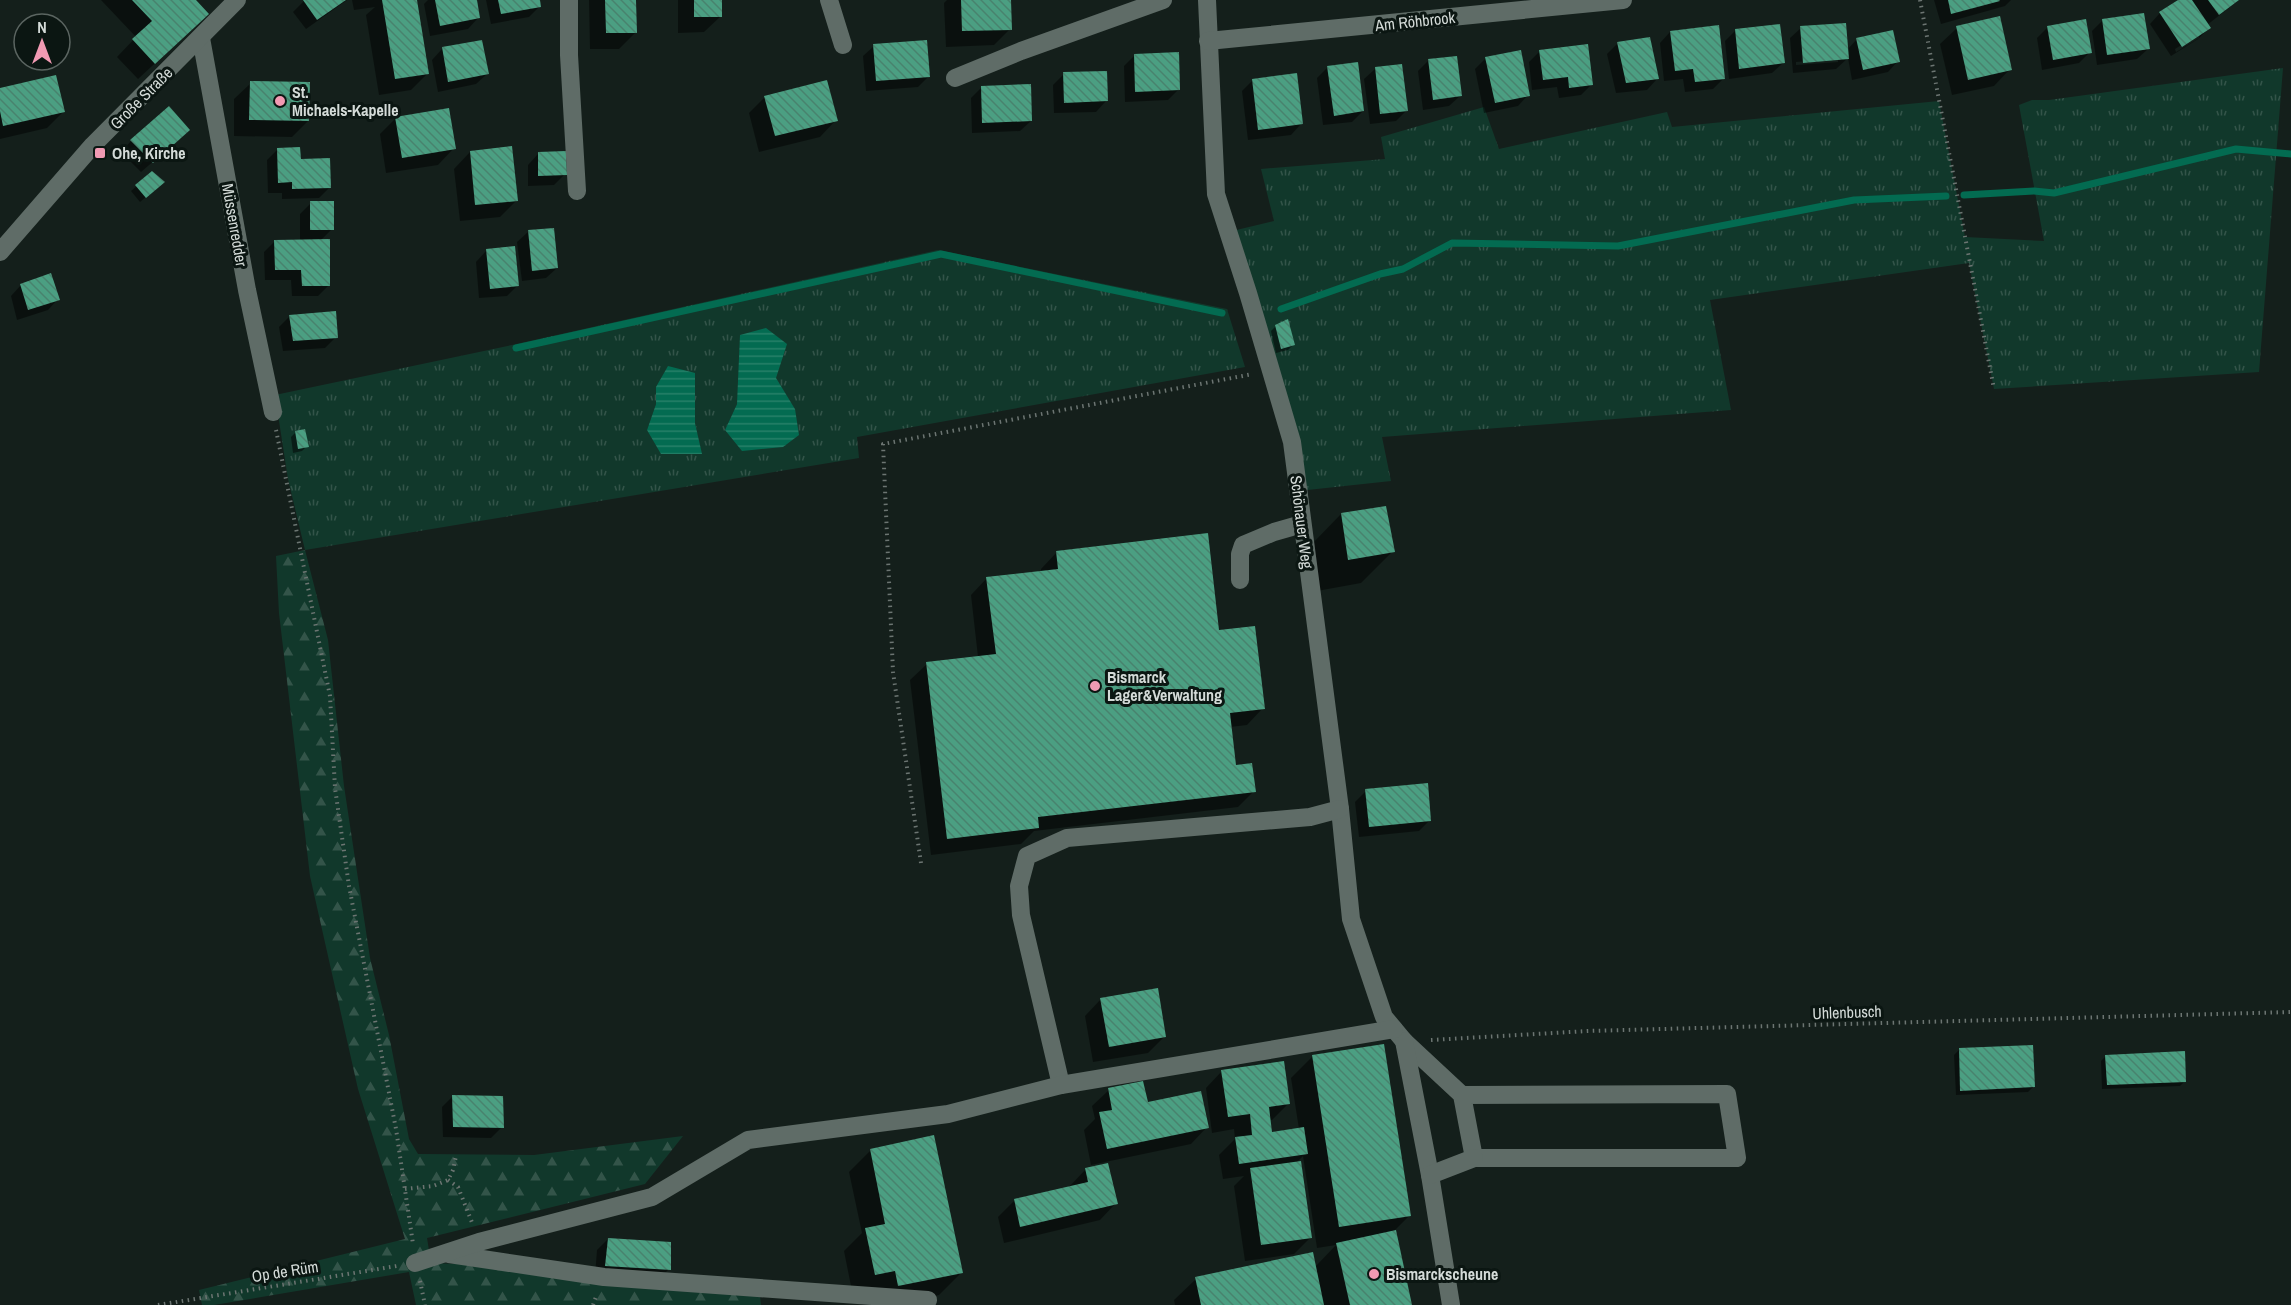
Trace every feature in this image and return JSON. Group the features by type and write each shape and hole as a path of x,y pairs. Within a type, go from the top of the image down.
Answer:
{"street":[{"name":"Große Straße","path":"0,252 93,145 237,0"},
{"path":"569,0 569,55 577,191"},
{"path":"828,0 843,45"},
{"path":"955,78 1021,51 1163,0"},
{"name":"Schönauer Weg","path":"1207,0 1216,194 1292,442 1340,809 1351,919 1384,1017 1399,1035"},
{"name":"Am Röhbrook","path":"1208,41 1623,0"},
{"name":"Müssenredder","path":"201,38 247,290 273,412"},
{"path":"1240,580 1240,554 1243,545 1274,531 1302,524"},
{"path":"1061,1085 1021,915 1020,886 1027,856 1067,838 1310,816 1340,809"},
{"path":"415,1263 479,1242 652,1197 748,1140 948,1114 1061,1085 1399,1035"},
{"path":"1399,1035 1462,1095 1474,1158"},
{"path":"1399,1035 1430,1175 1451,1305"},
{"path":"1430,1175 1474,1158 1737,1158 1727,1094 1462,1095"},
{"path":"444,1253 604,1277 928,1300"}],"path":[{"path":"1920,0 1994,389"},
{"path":"921,863 893,672 883,444 1270,371"},
{"path":"273,412 330,696 335,788 349,886 359,947 380,1043 415,1263"},
{"name":"Uhlenbusch","path":"1399,1035 2291,1012"},
{"path":"405,1189 433,1186 448,1180 456,1156"},
{"path":"448,1180 458,1187 479,1242"},
{"name":"Op de Rüm","path":"158,1305 415,1263"}],"green space":[{"path":"2283,68 2259,372 1994,389 1969,263 1710,300 1731,410 1382,437 1391,481 1298,491 1228,232 1274,221 1261,169 1385,159 1381,137 1484,107 1499,149 1667,112 1672,127 1939,101 1965,237 2044,241 2019,105 2032,100 2049,100"},
{"path":"938,250 1227,309 1245,367 857,437 859,458 305,550 288,479 275,395","holes":["694,373 695,423 701,454 647,430 656,404","775,378 795,409 725,430 737,404"]},
{"path":"305,550 328,640 344,786 370,958 389,1035 409,1139 418,1154 534,1155 683,1136 645,1184 427,1238 431,1263 544,1267 759,1288 761,1305 416,1305 409,1272 214,1305 202,1305 199,1290 405,1239 358,1089 310,876 279,613 276,556"}],"shaded area":[{"path":"766,328 787,344 776,378 795,409 799,435 783,447 742,451 725,430 737,404 740,335"},
{"path":"668,366 695,373 695,423 702,454 661,454 647,430 656,404 656,387"}],"building":[{"path":"132,0 196,0 209,14 155,64 132,39 152,21"},
{"path":"303,0 346,0 317,20"},
{"path":"382,0 417,0 429,74 395,79"},
{"path":"435,0 477,0 480,18 440,26"},
{"path":"498,0 540,0 541,7 501,14"},
{"path":"605,0 636,0 637,33 606,33"},
{"path":"694,0 722,0 722,17 694,17"},
{"path":"961,0 1011,0 1012,30 962,31"},
{"path":"1948,0 1999,0 2000,1 1951,14"},
{"path":"2178,0 2192,0 2211,28 2182,47 2159,12"},
{"path":"2208,0 2239,0 2219,15"},
{"path":"2144,13 2150,49 2107,55 2102,19"},
{"path":"2000,16 2012,70 1968,80 1956,26"},
{"path":"2086,19 2092,53 2053,60 2047,26"},
{"path":"1846,23 1849,59 1803,63 1800,26"},
{"path":"1780,24 1785,63 1739,69 1735,29"},
{"path":"1719,25 1725,79 1695,82 1693,69 1675,71 1670,31"},
{"path":"1893,30 1900,62 1863,70 1856,38"},
{"path":"1650,37 1659,79 1626,83 1617,42"},
{"path":"482,40 489,74 448,82 442,47"},
{"path":"927,40 930,77 876,81 873,44"},
{"path":"1588,44 1593,85 1569,88 1568,77 1543,80 1539,50"},
{"path":"1521,50 1530,96 1495,103 1485,57"},
{"path":"1179,52 1180,90 1135,92 1134,54"},
{"path":"1457,56 1462,96 1433,100 1428,59"},
{"path":"1358,62 1364,111 1334,116 1327,66"},
{"path":"1402,64 1408,111 1380,114 1375,67"},
{"path":"1107,71 1108,101 1064,103 1063,72"},
{"path":"1297,73 1303,124 1258,130 1252,79"},
{"path":"56,75 65,112 3,126 0,111 0,88"},
{"path":"827,80 838,121 775,136 764,96"},
{"name":"St. Michaels-Kapelle","path":"250,81 310,82 309,121 249,120"},
{"path":"1031,84 1032,121 982,123 981,86"},
{"path":"169,106 190,130 153,163 130,140"},
{"path":"449,108 456,149 402,158 395,117"},
{"path":"512,146 518,201 475,205 470,151"},
{"path":"300,147 301,159 330,158 331,188 292,189 292,182 278,183 277,148"},
{"path":"566,151 567,175 538,176 538,152"},
{"path":"152,171 165,182 146,198 135,185"},
{"path":"310,201 334,201 334,230 310,230"},
{"path":"554,228 558,268 532,271 528,230"},
{"path":"330,239 330,286 302,286 301,270 275,270 274,240"},
{"path":"515,246 519,286 490,289 486,249"},
{"path":"51,273 60,300 28,310 20,284"},
{"path":"336,311 338,338 293,341 289,315"},
{"path":"1288,319 1295,345 1281,349 1275,325"},
{"path":"305,429 309,447 298,449 295,431"},
{"path":"1386,506 1395,552 1348,560 1341,513"},
{"name":"Bismarck Lager&Verwaltung","path":"1208,533 1219,630 1255,626 1265,709 1230,713 1236,765 1252,763 1256,792 1038,817 1039,828 947,839 926,662 996,654 986,577 1058,569 1056,551"},
{"path":"1428,783 1431,821 1369,827 1365,789"},
{"path":"1158,988 1166,1037 1109,1047 1100,998"},
{"path":"1384,1044 1411,1216 1339,1227 1312,1055"},
{"path":"2033,1045 2035,1087 1960,1091 1959,1048"},
{"path":"2185,1051 2186,1082 2107,1085 2105,1055"},
{"path":"1284,1061 1290,1104 1269,1107 1272,1132 1304,1127 1308,1154 1239,1164 1235,1137 1252,1135 1250,1114 1228,1117 1221,1070"},
{"path":"1143,1081 1148,1102 1201,1091 1209,1128 1107,1149 1099,1112 1112,1110 1108,1088"},
{"path":"452,1095 503,1096 504,1128 453,1127"},
{"path":"934,1135 963,1273 898,1286 895,1271 875,1275 865,1228 885,1224 870,1149"},
{"path":"1301,1161 1312,1238 1261,1245 1250,1168"},
{"path":"1108,1163 1118,1204 1020,1227 1014,1199 1088,1182 1085,1168"},
{"name":"Bismarckscheune","path":"1396,1230 1412,1305 1350,1305 1336,1243"},
{"path":"608,1238 671,1242 671,1270 605,1266"},
{"path":"1313,1252 1324,1305 1201,1305 1195,1277"}],"waterway":[{"path":"1964,195 2034,191 2054,193 2236,149 2291,154"},
{"path":"1281,309 1380,274 1403,269 1452,243 1618,246 1854,200 1946,196"},
{"path":"516,348 941,254 1222,313"}],"place":[{"name":"St. Michaels-Kapelle","path":"280,101"},
{"name":"Ohe, Kirche","path":"100,153"},
{"name":"Bismarck Lager&Verwaltung","path":"1095,686"},
{"name":"Bismarckscheune","path":"1374,1274"}]}
